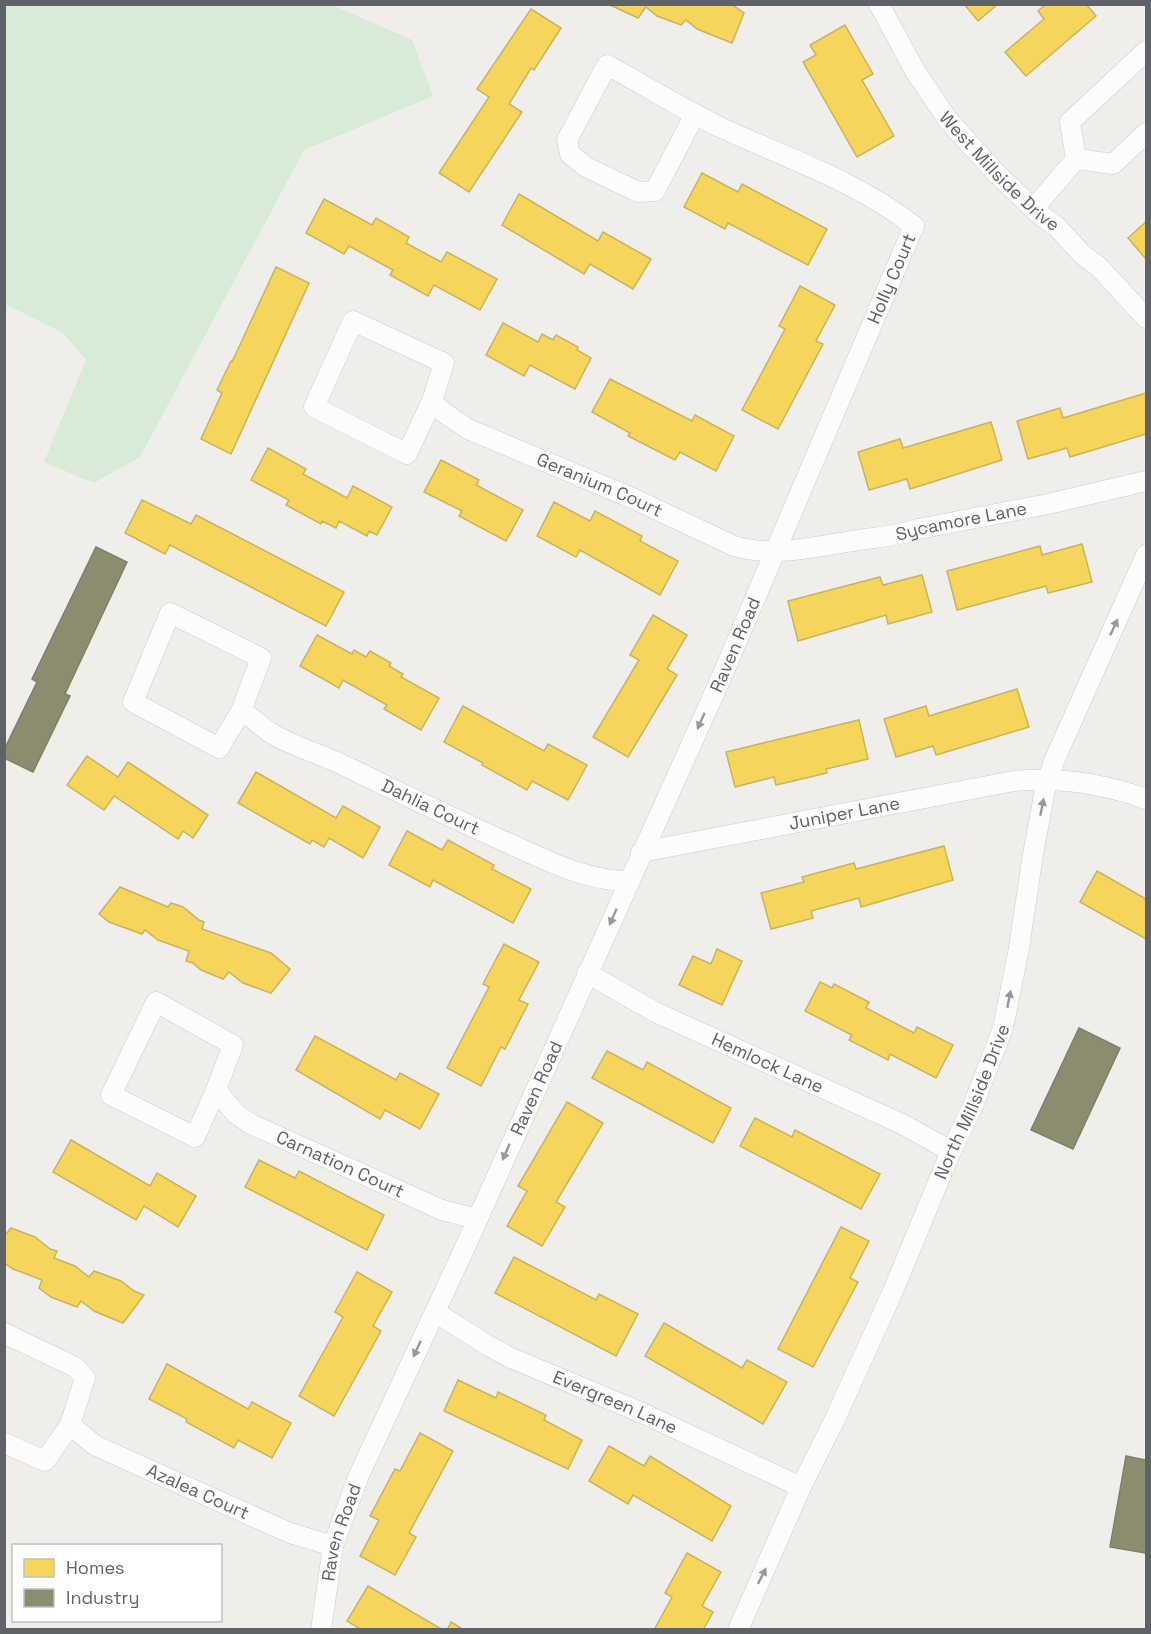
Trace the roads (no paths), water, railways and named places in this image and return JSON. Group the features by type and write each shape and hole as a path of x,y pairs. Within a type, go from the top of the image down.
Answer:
{"street":[{"name":"West Millside Drive","path":"879,4 915,71 948,120 996,173 1056,226 1083,255 1099,267 1146,318"},
{"path":"1034,208 1076,159 1070,122 1146,51"},
{"name":"Holly Court","path":"695,114 655,191 638,192 586,167 570,154 567,141 607,65 695,114 777,154 840,181 892,209 915,226 775,551"},
{"path":"1076,159 1113,164 1146,133"},
{"path":"353,321 444,363 432,401 407,454 314,407 353,321"},
{"name":"Geranium Court","path":"432,401 442,412 468,429 632,498 734,546 748,550 775,551"},
{"name":"Sycamore Lane","path":"775,551 903,534 1146,482"},
{"name":"Raven Road","path":"321,1629 333,1546 359,1475 722,676 775,551"},
{"name":"North Millside Drive","path":"738,1629 801,1487 893,1291 1004,1028 1033,854 1048,780 1063,740 1146,555"},
{"path":"171,613 261,658 241,711 219,748 133,702 171,613"},
{"name":"Dahlia Court","path":"241,711 261,727 285,741 521,849 594,877 610,881 628,881"},
{"name":"Juniper Lane","path":"641,852 1014,781 1079,782 1146,799"},
{"name":"Hemlock Lane","path":"587,973 655,1012 902,1124 951,1151"},
{"path":"156,1002 233,1045 216,1090 195,1137 111,1095 156,1002"},
{"name":"Carnation Court","path":"216,1090 236,1114 251,1124 442,1210 477,1219"},
{"name":"Evergreen Lane","path":"435,1312 511,1358 634,1409 801,1487"},
{"path":"4,1333 75,1367 85,1378 70,1425 45,1461 4,1443"},
{"name":"Azalea Court","path":"70,1425 96,1446 112,1454 290,1533 333,1546"}]}
